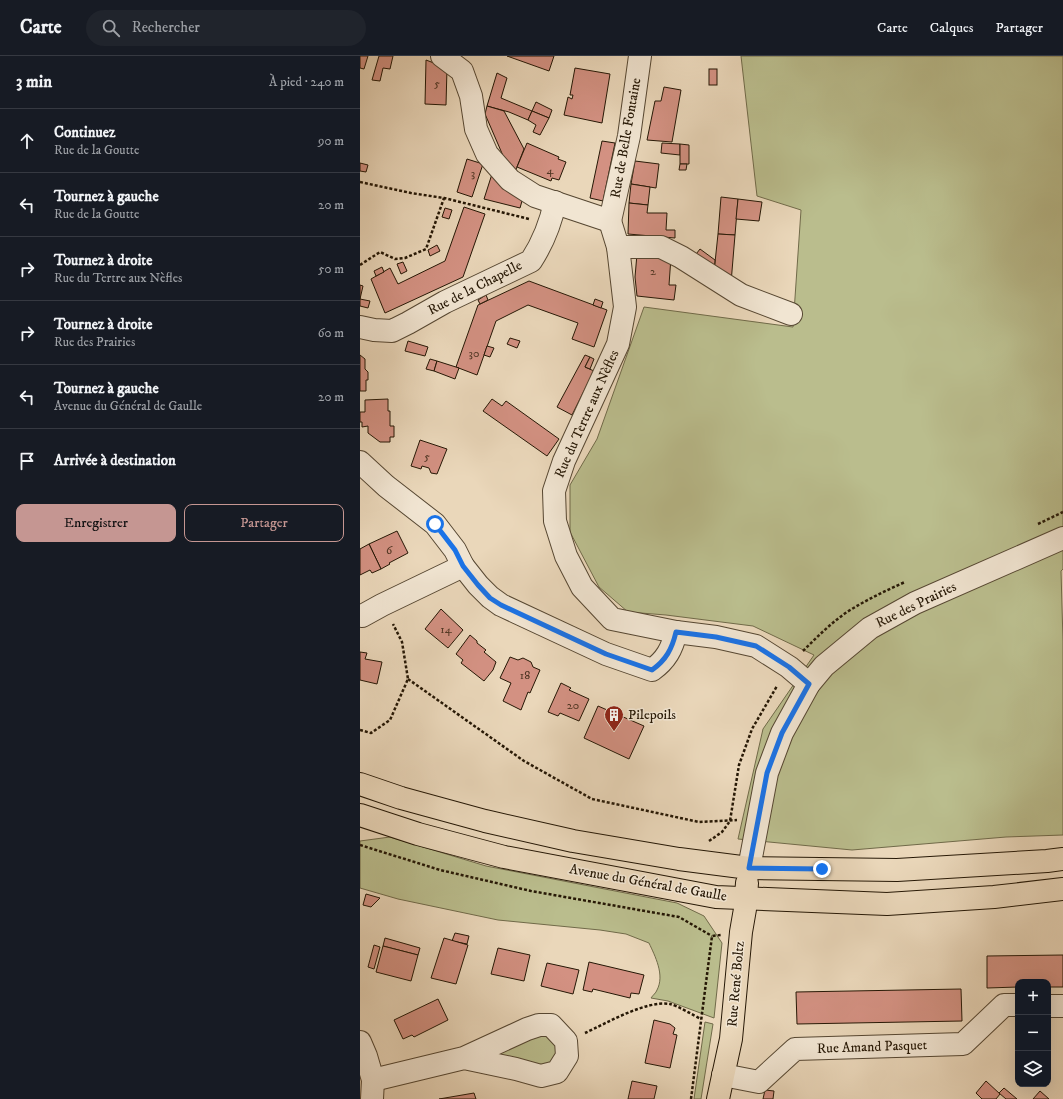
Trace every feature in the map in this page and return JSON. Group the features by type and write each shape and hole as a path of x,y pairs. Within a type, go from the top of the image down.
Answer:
{"main road":[{"name":"Avenue du Général de Gaulle","path":"360,784 401,798 485,821 573,841 679,860 749,868 897,870 1063,859"},
{"name":"Avenue du Général de Gaulle","path":"360,815 418,834 504,857 716,897 887,904 994,897 1063,888"},
{"name":"Rue René Boltz","path":"718,1099 731,1039 741,932 749,868"}],"street":[{"path":"442,56 462,71 471,96 476,129 487,154 510,180 535,196 610,221"},
{"name":"Rue de Belle Fontaine","path":"610,221 629,136 640,56"},
{"name":"Rue de la Chapelle","path":"360,326 374,330 392,331 445,302 531,260 539,249 555,202"},
{"name":"Rue du Tertre aux Nèfles","path":"610,221 618,247 625,307 618,344 564,461 554,491 555,521 566,556 582,587 612,620 676,632 716,637 756,646 789,667 809,684"},
{"path":"618,247 661,247 681,257 741,295 791,314"},
{"path":"360,462 386,486 435,524 455,550 463,566 490,598 501,605 606,654 652,670 662,663 666,657 674,641 676,632"},
{"name":"Rue des Prairies","path":"749,868 767,773 782,733 809,684 824,666 870,628 915,603 1063,538"},
{"path":"362,616 463,566"},
{"name":"Rue Amand Pasquet","path":"723,1075 758,1082 795,1049 963,1044 1004,1005 1015,1005"},
{"path":"1051,1006 1063,1006"},
{"path":"360,1042 366,1056 372,1089 464,1058 538,1025 551,1025 566,1041 567,1056 557,1072 541,1076 464,1058"}],"path":[{"path":"360,182 444,198 548,223"},
{"path":"360,265 380,252 395,259 405,258 426,249 444,198"},
{"path":"360,730 371,733 390,720 408,679 402,642 382,605"},
{"path":"408,679 524,761 592,799 699,822 758,820"},
{"path":"360,846 440,870 531,891 679,917 712,936 741,932"},
{"path":"690,1099 712,936"},
{"path":"566,1041 637,1009 653,1005 670,1004 701,1019"}],"green space":[{"path":"741,56 1063,56 1063,569 1061,571 1063,641 1063,835 1006,837 852,850 738,839 763,729 814,655 753,626 666,615 628,612 599,587 570,532 570,485 597,439 644,307 793,327 801,210 757,196"},
{"path":"390,837 486,866 677,903 704,916 722,943 714,1018 668,1001 651,998 657,991 660,978 660,972 656,960 649,943 626,934 498,920 398,899 360,888 360,841"},
{"path":"705,1022 713,1024 701,1099 694,1099"},
{"path":"548,1033 556,1044 558,1055 552,1064 541,1067 499,1057 497,1052 518,1042"}],"building":[{"path":"360,56 368,56 364,69 360,68"},
{"path":"379,56 393,56 390,69 383,68 380,81 372,80"},
{"path":"507,56 554,56 549,71"},
{"path":"426,60 447,68 446,105 425,104"},
{"path":"575,68 610,74 602,123 564,115 568,97 572,99 573,95 570,95"},
{"path":"709,69 717,69 717,85 709,85"},
{"path":"497,73 507,78 501,98 532,111 528,120 509,112 487,106"},
{"path":"664,87 681,90 672,142 647,140 655,101 661,101"},
{"path":"536,102 552,110 549,118 532,111"},
{"path":"487,106 504,111 524,149 515,172 504,158 485,114"},
{"path":"532,111 549,118 540,135 533,132 536,125 528,120"},
{"path":"602,141 615,143 603,201 590,198"},
{"path":"527,143 559,157 558,159 566,162 559,180 552,178 551,181 517,167"},
{"path":"662,143 680,144 680,155 661,153"},
{"path":"680,144 689,145 689,164 680,164"},
{"path":"467,159 483,164 472,197 457,192"},
{"path":"635,161 659,164 656,188 631,184"},
{"path":"360,163 368,165 366,172 360,171"},
{"path":"680,164 687,164 686,170 679,170"},
{"path":"492,174 522,201 520,208 484,199"},
{"path":"631,184 650,187 648,205 629,203"},
{"path":"721,197 738,199 735,235 718,234"},
{"path":"738,199 762,202 759,221 736,219"},
{"path":"629,203 648,205 647,213 667,213 666,230 675,230 675,238 628,234"},
{"path":"464,207 485,214 463,277 385,313 371,279 390,268 398,284 445,261"},
{"path":"445,208 452,210 449,219 442,217"},
{"path":"718,234 735,235 731,283 714,272"},
{"path":"437,245 440,251 430,256 428,250"},
{"path":"700,249 715,260 714,272 693,258"},
{"path":"637,254 671,257 669,285 676,285 674,300 637,296 635,277"},
{"path":"403,262 407,271 401,274 397,264"},
{"path":"382,267 384,272 376,276 374,271"},
{"path":"529,281 607,310 594,347 572,339 578,323 528,305 496,321 477,375 456,367 478,305"},
{"path":"360,285 363,286 360,299"},
{"path":"486,295 488,300 480,304 478,300"},
{"path":"360,299 370,301 368,308 360,306"},
{"path":"595,299 603,302 601,308 593,305"},
{"path":"510,338 520,341 517,348 507,344"},
{"path":"408,341 428,347 425,356 405,351"},
{"path":"487,346 494,348 490,357 484,355"},
{"path":"360,355 365,359 365,369 368,372 366,391 360,391"},
{"path":"585,355 590,357 585,367 594,371 572,415 557,407"},
{"path":"590,357 594,359 590,369 585,367"},
{"path":"430,359 437,361 434,371 426,369"},
{"path":"437,361 459,368 455,379 434,371"},
{"path":"388,399 390,426 394,426 394,437 390,437 390,442 380,442 368,433 368,426 362,427 362,422 360,422 360,412 365,412 365,400"},
{"path":"492,399 502,406 506,401 559,439 547,456 483,411"},
{"path":"420,440 447,449 437,474 431,473 429,468 422,466 421,469 411,466"},
{"path":"397,531 408,553 381,569 369,544"},
{"path":"369,544 381,569 372,573 370,570 360,575 360,549"},
{"path":"441,609 463,630 448,648 425,629"},
{"path":"470,635 486,650 484,652 496,662 493,670 484,681 461,663 463,660 456,654"},
{"path":"360,652 367,653 365,659 382,662 377,684 360,680"},
{"path":"510,657 518,660 523,658 531,662 533,667 540,670 530,693 528,692 521,710 503,701 511,683 500,678"},
{"path":"561,683 571,688 569,690 589,699 579,721 560,713 558,716 548,712"},
{"name":"Pilepoils","path":"598,706 644,726 629,759 584,738"},
{"path":"366,894 380,898 371,907 363,905"},
{"path":"455,933 469,936 467,944 452,941"},
{"path":"385,938 420,948 418,955 383,946"},
{"path":"444,938 468,945 456,984 431,978"},
{"path":"374,945 380,947 374,969 368,967"},
{"path":"383,946 418,955 411,981 376,972"},
{"path":"498,948 530,955 524,981 491,974"},
{"path":"1063,955 1063,987 1051,987 1051,979 1015,979 1015,987 987,988 987,956"},
{"path":"589,962 644,975 639,994 631,993 630,998 593,989 592,992 583,990"},
{"path":"547,963 579,970 573,994 541,986"},
{"path":"961,989 962,1021 797,1024 796,992"},
{"path":"438,999 448,1020 414,1037 412,1035 403,1039 394,1020"},
{"path":"654,1020 670,1024 675,1028 673,1034 677,1035 670,1068 645,1063"},
{"path":"632,1081 657,1086 654,1099 628,1099"},
{"path":"986,1081 1000,1094 996,1099 982,1099 976,1093"},
{"path":"1004,1088 1017,1099 1006,1099 999,1093"},
{"path":"765,1090 774,1091 773,1099 763,1099"},
{"path":"1040,1091 1049,1099 1033,1099"},
{"path":"474,1093 476,1099 439,1099"}],"place":[{"name":"Pilepoils","path":"614,732"}],"route":[{"path":"435,524 455,550 463,566 490,598 501,605 606,654 652,670 662,663 666,657 674,641 676,632 716,637 756,646 789,667 809,684 782,733 767,773 749,868 822,869"}]}
